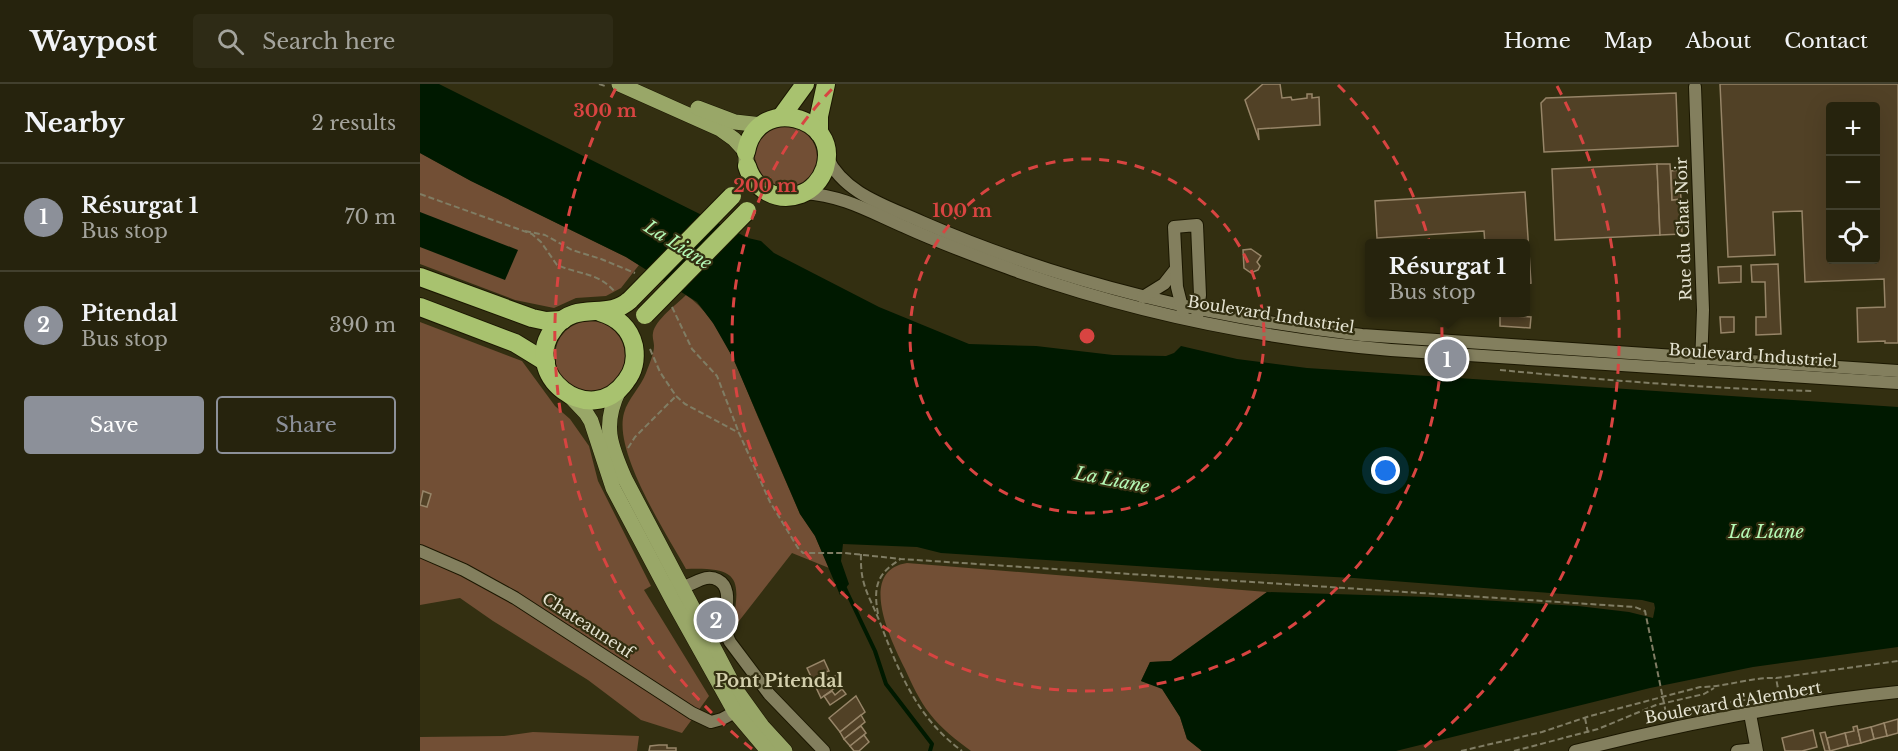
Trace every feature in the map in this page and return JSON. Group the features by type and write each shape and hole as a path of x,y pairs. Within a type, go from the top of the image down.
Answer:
{"highway":[{"path":"781,117 805,84"},
{"path":"819,133 819,116 826,84"},
{"path":"747,159 752,177 758,185 770,194 793,196 813,187 822,176 826,156 819,133 802,120 795,117 781,117 762,125 751,138 742,182 732,196 623,297 616,309 579,312 563,320 554,328 546,350 548,372 554,381 561,389 580,399 595,400 619,390 627,381 641,345 637,328 645,315 747,211 760,201 779,196"},
{"path":"420,277 531,318 546,321 563,320"},
{"path":"420,307 515,344 546,362"},
{"path":"600,312 620,322 641,345"}],"main road":[{"path":"619,84 720,129 734,139 747,159"},
{"path":"644,84 724,119 762,125"},
{"path":"619,390 610,410 609,428 614,450 633,497 740,696 762,726 785,751"},
{"path":"570,395 591,421 613,488 694,641 735,712 768,751"}],"street":[{"name":"Rue du Chat Noir","path":"1695,87 1703,310 1701,364"},
{"name":"Boulevard Industriel","path":"826,156 836,174 850,186 900,212 955,236 1023,261 1180,306"},
{"name":"Boulevard Industriel","path":"803,193 827,195 846,200 947,245 1059,285 1265,335 1368,348 1898,371"},
{"path":"1197,225 1200,287 1194,317 1180,306 1175,270 1174,227 1197,225"},
{"path":"1143,297 1169,280 1175,270"},
{"name":"Boulevard Industriel","path":"1701,364 1898,383"},
{"path":"639,537 654,554 669,583 676,587 682,588 706,578 715,579 723,584 728,598 725,633 730,642 769,694 824,751"},
{"name":"Chateauneuf","path":"420,551 464,570 515,598 711,722 735,712"},
{"name":"Boulevard d'Alembert","path":"1575,751 1654,732 1798,705 1898,692"},
{"path":"1737,751 1757,750 1750,714"}],"path":[{"path":"420,194 525,231 545,235 572,250 614,264"},
{"path":"525,231 541,242 557,266 597,277 623,297"},
{"path":"684,331 697,354 717,376 739,433 770,502 800,551 806,553 861,554 901,559 1625,606 1645,611 1666,713 1779,694 1776,678"},
{"path":"641,345 676,396 685,404 739,433"},
{"path":"627,453 634,437 676,396"},
{"path":"861,554 862,582 892,656 915,701 938,731 962,751"},
{"path":"878,619 876,597 880,576 886,568 901,559"},
{"path":"1461,751 1542,732 1640,704 1663,695 1700,687 1716,687 1762,678 1898,661"},
{"path":"1514,751 1588,732 1664,703 1704,694 1716,687"},
{"path":"1767,696 1767,702"},
{"path":"1585,718 1590,741"}],"shaded area":[{"path":"786,126 798,128 808,135 815,145 817,157 815,169 808,179 798,186 786,188 774,186 764,179 757,169 755,157 757,145 764,135 774,128"},
{"path":"420,153 639,265 621,288 606,296 576,298 554,308 515,300 420,264"},
{"path":"686,295 710,318 729,350 800,514 815,536 829,568 792,553 732,630 736,599 733,580 728,574 718,571 686,569 643,492 626,449 623,429 624,413 631,397 644,378 652,356 655,328"},
{"path":"583,321 597,321 610,327 619,336 625,349 623,369 615,381 597,391 583,391 570,385 561,376 555,363 555,349 561,336 570,327"},
{"path":"420,322 522,361 555,406 570,419 589,446 598,481 651,586 644,590 709,696 682,733 641,720 588,680 460,598 420,605"},
{"path":"907,563 1267,592 1171,661 1150,662 1141,681 1162,688 1180,717 1187,739 1202,751 971,751 944,729 926,709 910,680 886,626 882,609 883,579 892,569"},
{"path":"533,732 639,736 637,751 420,751 420,737 504,736"}],"water":[{"name":"La Liane","path":"420,84 439,84 748,238 761,241 774,253 879,307 969,344 1036,346 1113,355 1166,356 1174,353 1181,346 1237,359 1307,368 1898,407 1898,647 1753,667 1650,688 1396,751 1202,751 1187,739 1180,717 1162,689 1141,681 1150,662 1171,661 1267,592 1429,597 1578,606 1629,612 1653,618 1654,603 1642,600 1354,578 941,553 917,547 843,544 841,561 849,584 840,595 815,536 800,514 733,358 713,323 697,302 626,257 471,181 420,153"},
{"path":"420,212 518,250 505,280 420,247"}],"building":[{"path":"1263,84 1280,84 1282,98 1291,97 1292,100 1307,98 1307,94 1312,94 1312,98 1319,97 1320,125 1258,129 1259,140 1245,100"},
{"path":"1720,84 1898,84 1898,343 1858,342 1857,308 1885,307 1884,279 1805,282 1802,211 1773,212 1775,255 1728,257"},
{"path":"1676,93 1678,146 1544,152 1541,103 1546,98"},
{"path":"1657,164 1660,235 1555,240 1552,169"},
{"path":"1657,164 1670,164 1672,200 1681,199 1682,234 1660,235"},
{"path":"1679,170 1681,199 1672,200 1671,171"},
{"path":"1525,192 1528,239 1485,239 1484,231 1377,238 1375,201"},
{"path":"1251,249 1261,256 1257,262 1260,266 1258,270 1251,273 1244,268 1243,250"},
{"path":"1778,264 1781,334 1756,335 1756,317 1766,317 1765,282 1752,282 1751,265"},
{"path":"1741,266 1741,282 1719,283 1718,267"},
{"path":"1500,317 1531,317 1530,328 1500,326"},
{"path":"1720,317 1734,317 1734,332 1721,333"},
{"path":"423,491 431,494 427,507 420,505"},
{"path":"824,660 829,671 825,672 828,679 835,676 839,685 821,698 807,668"},
{"path":"842,689 846,694 830,705 824,696 832,691 835,695"},
{"path":"856,696 865,712 840,732 829,718"},
{"path":"861,715 865,722 844,739 840,732"},
{"path":"1898,719 1898,733 1887,736 1884,723"},
{"path":"1884,723 1887,736 1874,739 1871,727"},
{"path":"861,726 866,733 850,746 844,739"},
{"path":"1857,726 1861,743 1848,746 1845,733 1854,731 1853,727"},
{"path":"1871,727 1874,739 1861,743 1858,730"},
{"path":"1813,730 1817,747 1802,751 1785,751 1782,738"},
{"path":"1825,732 1830,751 1825,751 1820,733"},
{"path":"1845,733 1848,746 1830,751 1827,738"},
{"path":"864,735 869,742 859,751 854,751 850,746"},
{"path":"650,746 676,748 676,751 649,751"}],"waterway":[{"path":"843,584 875,651 886,684 932,744 930,751"}],"place":[{"name":"Résurgat 1","path":"1447,359"},
{"name":"Pitendal","path":"716,620"}],"district":[{"name":"Pont Pitendal","path":"779,681"}]}
